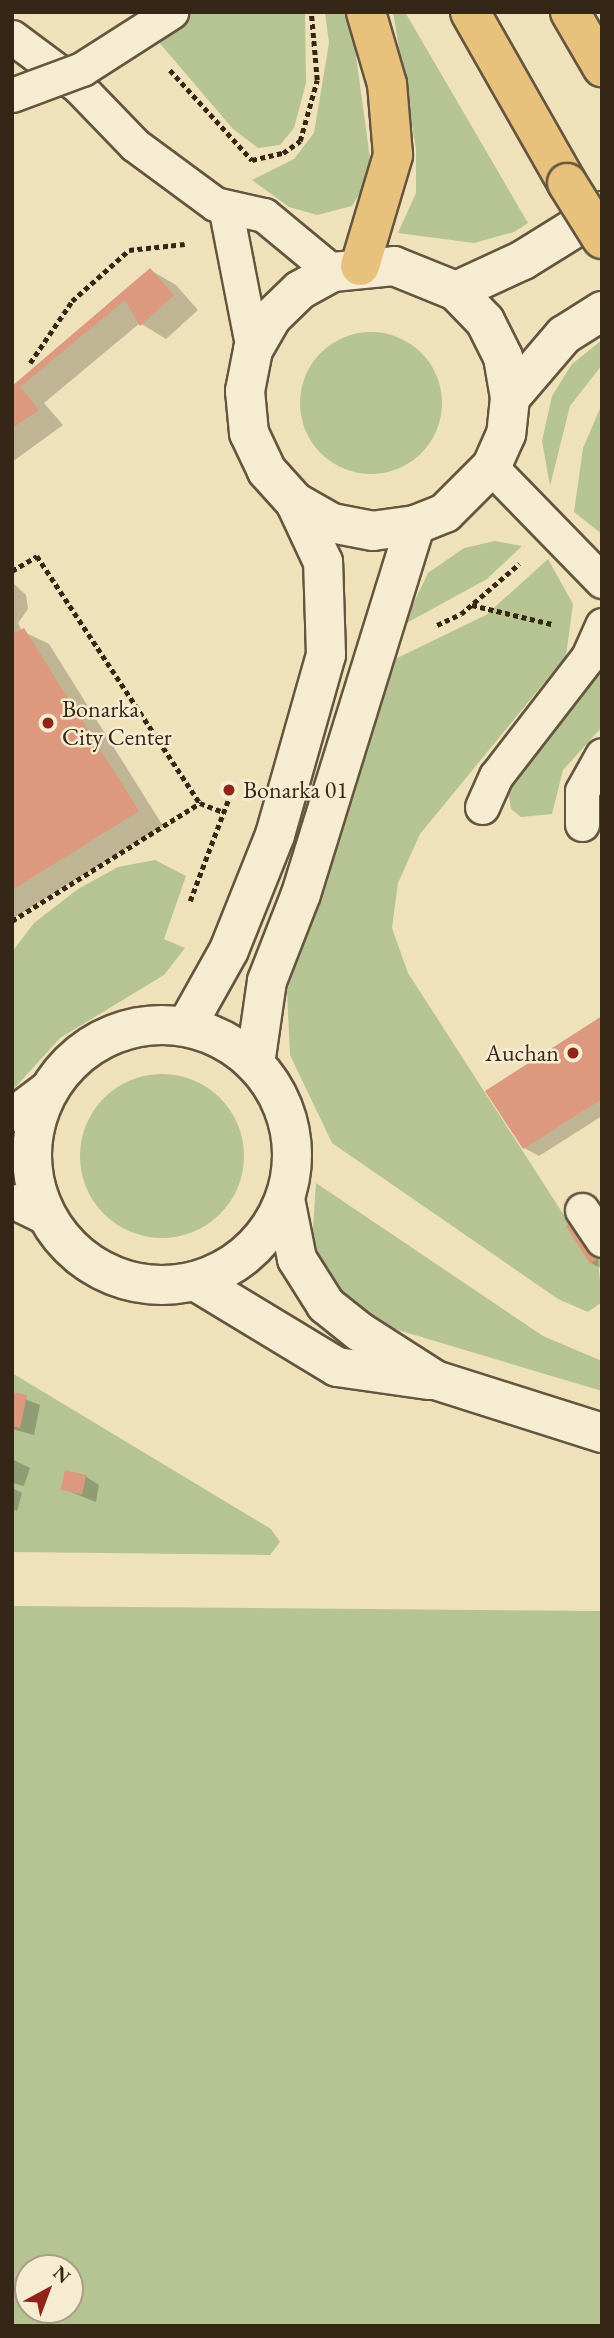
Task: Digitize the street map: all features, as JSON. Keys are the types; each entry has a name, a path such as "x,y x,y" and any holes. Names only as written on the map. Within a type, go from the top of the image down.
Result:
{"main road":[{"path":"347,269 380,214 393,155 387,84 366,12"},
{"path":"470,12 567,183 602,239"},
{"path":"570,12 602,67"}],"street":[{"path":"456,291 523,260 602,211"},
{"path":"186,1027 229,950 275,835 326,654 323,562 295,502 267,471 249,433 245,391 253,350 272,317 300,290 347,269 394,266 456,291 485,321 503,357 510,398 491,467 445,513 415,526 373,531 332,523 295,502"},
{"path":"510,398 564,335 602,311"},
{"path":"255,1064 267,981 302,894 415,526"},
{"path":"285,1199 265,1236 234,1264 195,1281 153,1286 111,1275 74,1252 47,1218 31,1150 53,1083 78,1055 111,1035 147,1026 186,1027 223,1040 255,1064 286,1116 291,1159 285,1199 297,1259 326,1306 435,1380"},
{"path":"195,1281 337,1367 435,1380 595,1427"}],"lane":[{"path":"12,95 82,69 171,12"},
{"path":"12,37 78,86 135,145 226,211 264,215 347,269"},
{"path":"226,211 253,350"},
{"path":"491,467 602,581"},
{"path":"481,807 496,776 588,657 600,630"},
{"path":"582,824 582,791 602,755"},
{"path":"12,1114 53,1083"},
{"path":"12,1201 47,1218"},
{"path":"582,1210 602,1240"}],"path":[{"path":"161,61 251,160 283,153 300,141 317,80 311,12"},
{"path":"30,363 72,301 129,250 188,243"},
{"path":"12,571 37,556 200,803 224,813"},
{"path":"424,631 471,605 523,561"},
{"path":"471,605 600,630"},
{"path":"12,921 200,803"}],"green space":[{"path":"194,12 305,12 306,83 294,128 280,145 258,148 233,129 157,40"},
{"path":"325,12 347,12 353,34 372,173 352,206 317,215 289,207 252,180 294,159 314,133 329,43"},
{"path":"393,12 405,12 528,223 514,232 474,243 398,233 416,193 416,149"},
{"path":"371,332 398,337 421,353 437,376 442,403 437,430 421,453 398,469 371,474 344,469 321,453 305,430 300,403 305,376 321,353 344,337"},
{"path":"602,340 602,365 570,406 550,486 542,441 552,396 572,364"},
{"path":"602,404 602,534 574,512 583,448"},
{"path":"495,541 522,546 487,579 403,625 428,573 464,548"},
{"path":"548,559 573,604 566,656 420,834 398,883 392,928 408,973 567,1220 579,1225 597,1250 602,1302 588,1312 558,1299 332,1143 290,1055 287,991 391,661 486,615"},
{"path":"602,670 602,727 563,770 552,814 521,817 511,809 508,789"},
{"path":"155,860 186,876 164,939 185,948 164,975 60,1038 12,1091 12,952 34,923 78,889 118,867"},
{"path":"162,1074 193,1080 220,1098 238,1125 244,1156 238,1187 220,1214 193,1232 162,1238 131,1232 104,1214 86,1187 80,1156 86,1125 104,1098 131,1080"},
{"path":"316,1183 543,1336 602,1361 602,1391 378,1324 358,1311 324,1274 312,1244"},
{"path":"12,1373 271,1529 280,1542 270,1555 12,1552"},
{"path":"12,1606 602,1611 602,2326 12,2326"}],"building":[{"path":"150,268 174,295 140,326 125,300 20,387 39,410 12,428 12,386"},
{"name":"Bonarka City Center","path":"24,628 139,811 12,890 12,634"},
{"name":"Auchan","path":"602,1016 602,1099 523,1149 485,1091"},
{"path":"602,1203 602,1256 590,1264 566,1226"},
{"path":"12,1392 27,1395 20,1428 12,1426"},
{"path":"65,1470 86,1475 82,1494 61,1489"}],"place":[{"name":"Bonarka City Center","path":"48,723"},
{"name":"Bonarka 01","path":"229,790"},
{"name":"Auchan","path":"573,1053"}]}
